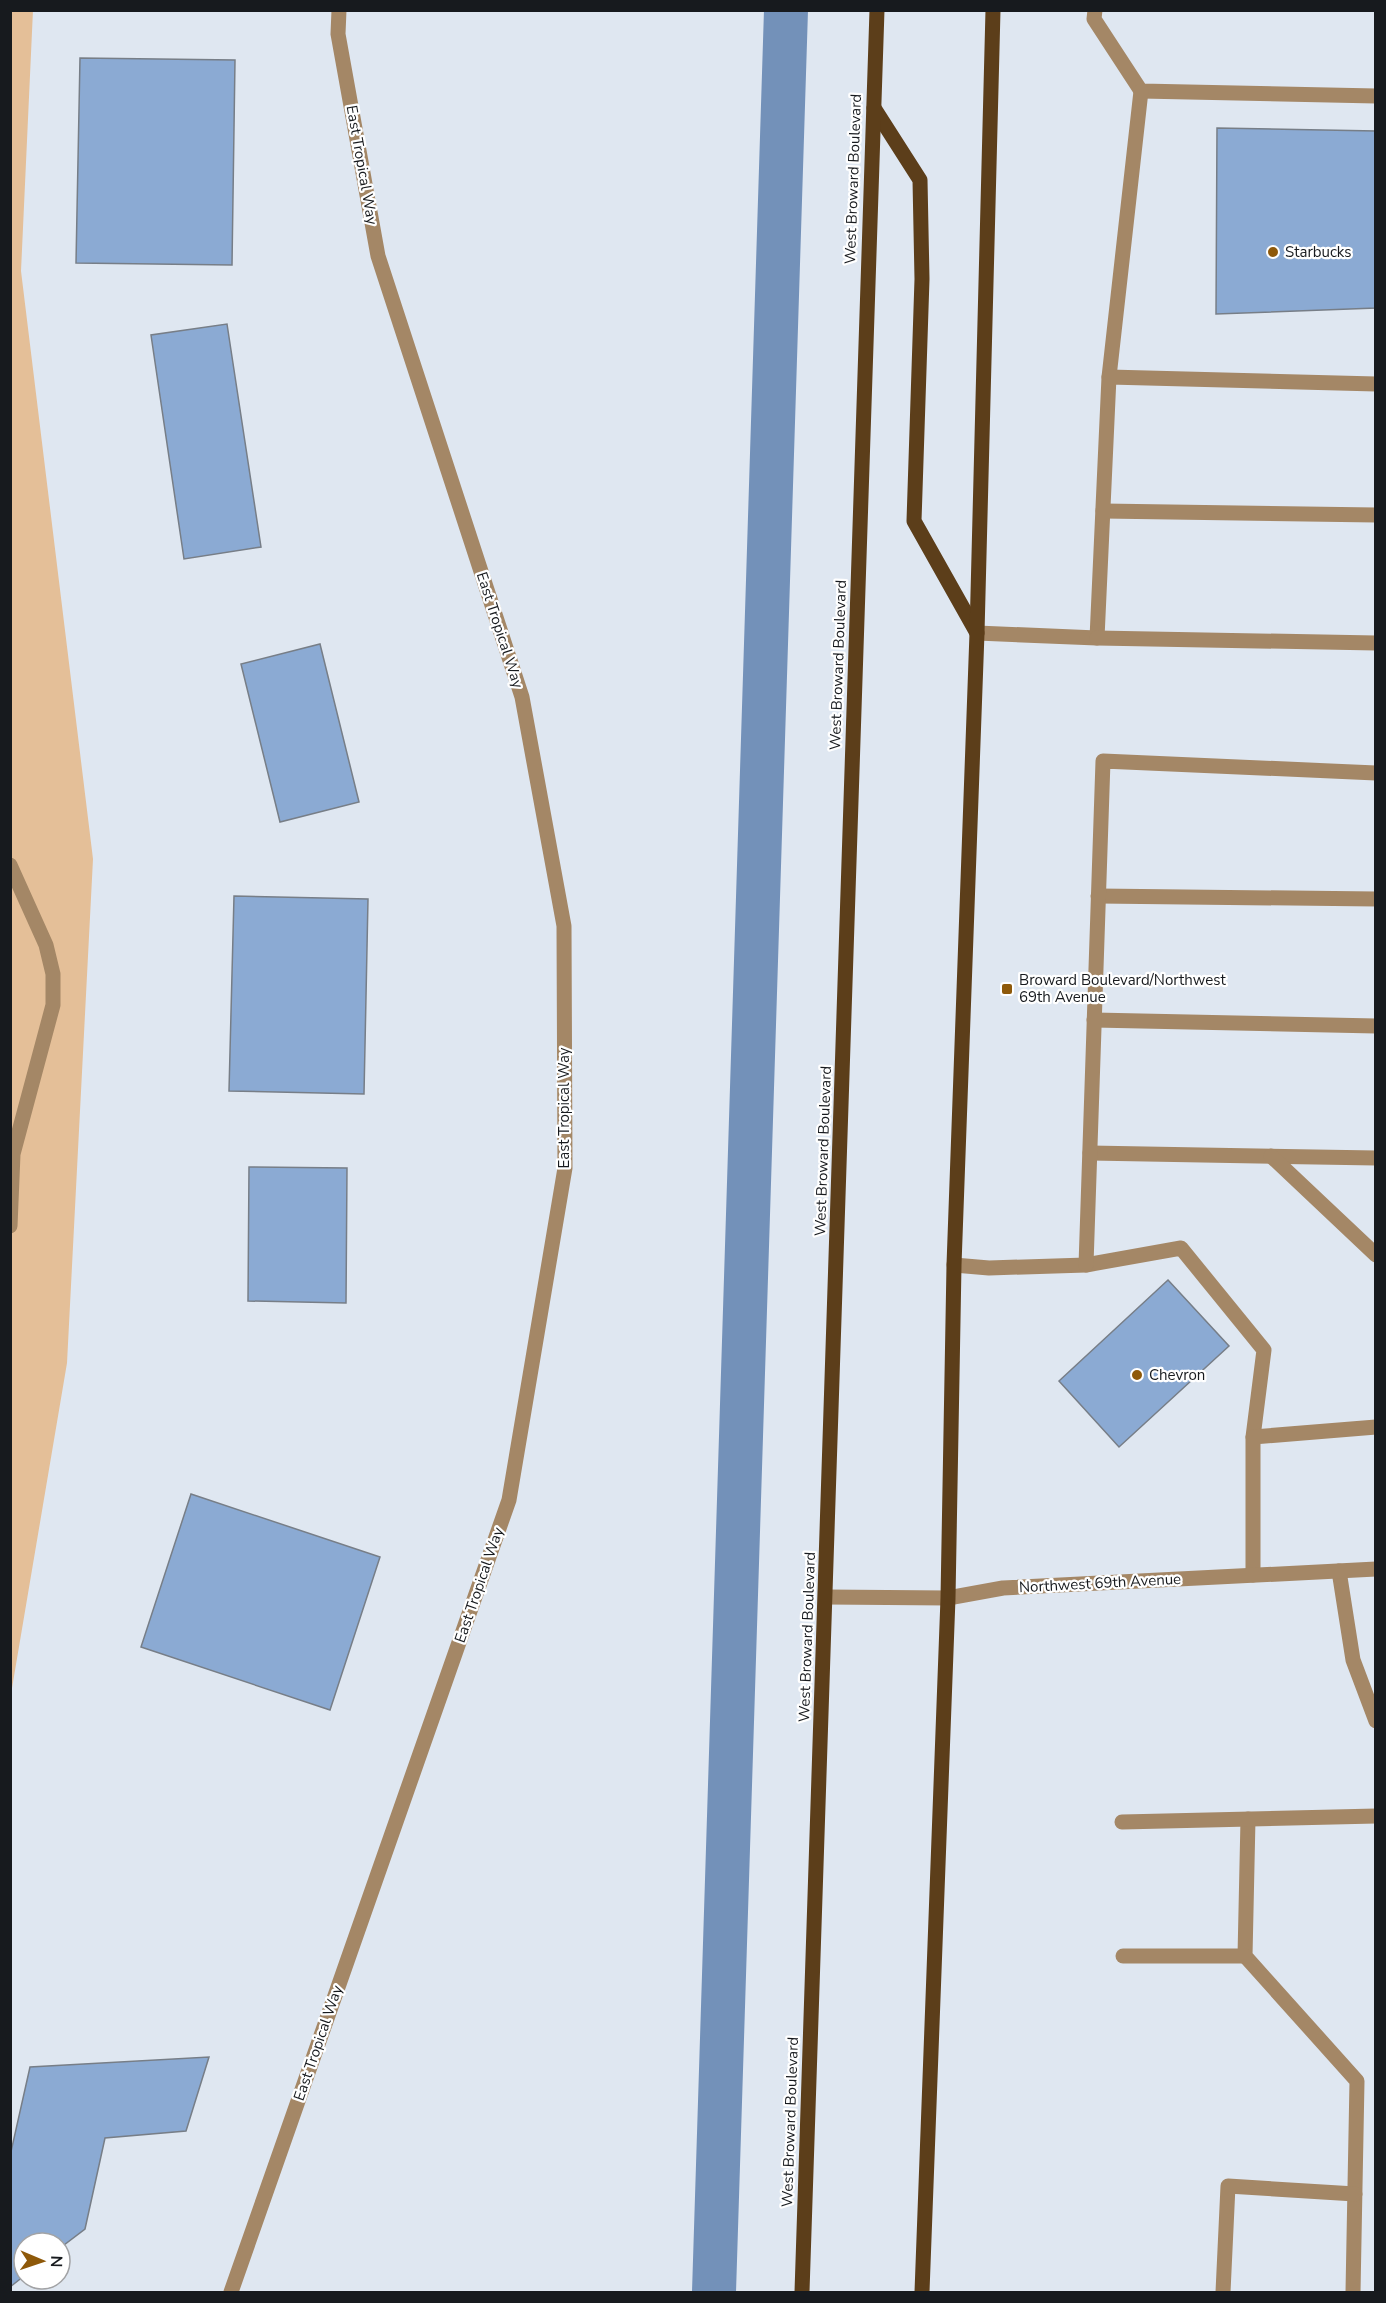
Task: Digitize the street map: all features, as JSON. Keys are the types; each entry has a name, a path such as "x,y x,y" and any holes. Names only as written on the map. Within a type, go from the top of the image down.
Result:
{"main road":[{"name":"West Broward Boulevard","path":"802,2292 877,10"},
{"path":"922,2292 948,1598 954,1265 977,633 993,10"},
{"path":"874,108 920,180 922,279 914,520 977,633"}],"street":[{"name":"East Tropical Way","path":"231,2292 509,1500 565,1168 564,926 522,697 378,256 338,34 339,10"},
{"path":"1095,10 1094,19 1141,92 1109,377 1097,638"},
{"path":"1141,92 1376,96"},
{"path":"1109,377 1376,384"},
{"path":"1103,511 1376,515"},
{"path":"977,633 1097,638 1376,643"},
{"path":"1086,1266 1103,762 1376,773"},
{"path":"10,865 46,945 53,974 53,1005 13,1154 10,1226"},
{"path":"1098,896 1376,899"},
{"path":"1094,1020 1376,1026"},
{"path":"1090,1153 1376,1158"},
{"path":"1271,1156 1376,1255"},
{"path":"954,1265 989,1268 1086,1266 1181,1248 1264,1350 1253,1437 1253,1575"},
{"path":"1253,1437 1376,1427"},
{"name":"Northwest 69th Avenue","path":"826,1598 948,1598 1003,1588 1376,1569"},
{"path":"1339,1571 1353,1660 1376,1721"},
{"path":"1122,1822 1376,1816"},
{"path":"1248,1819 1245,1956 1357,2081 1353,2292"},
{"path":"1123,1956 1245,1956"},
{"path":"1223,2292 1228,2186 1355,2194"}],"shaded area":[{"path":"33,10 21,271 93,859 67,1363 11,1694 10,11"}],"building":[{"path":"80,58 235,60 232,265 76,263"},
{"path":"1217,128 1376,131 1376,308 1216,314"},
{"path":"227,324 261,547 184,559 151,335"},
{"path":"320,644 359,802 280,822 241,664"},
{"path":"234,896 368,899 364,1094 229,1091"},
{"path":"249,1167 347,1168 346,1303 248,1301"},
{"path":"1168,1280 1229,1346 1119,1447 1059,1381"},
{"path":"191,1494 380,1557 330,1710 141,1647"},
{"path":"209,2057 186,2131 105,2138 85,2229 72,2239 72,2231 12,2231 12,2285 10,2287 10,2156 30,2067"}],"waterway":[{"path":"714,2292 786,10"}],"place":[{"name":"Starbucks","path":"1273,252"},
{"name":"Broward Boulevard/Northwest 69th Avenue","path":"1007,989"},
{"name":"Chevron","path":"1137,1375"}]}
